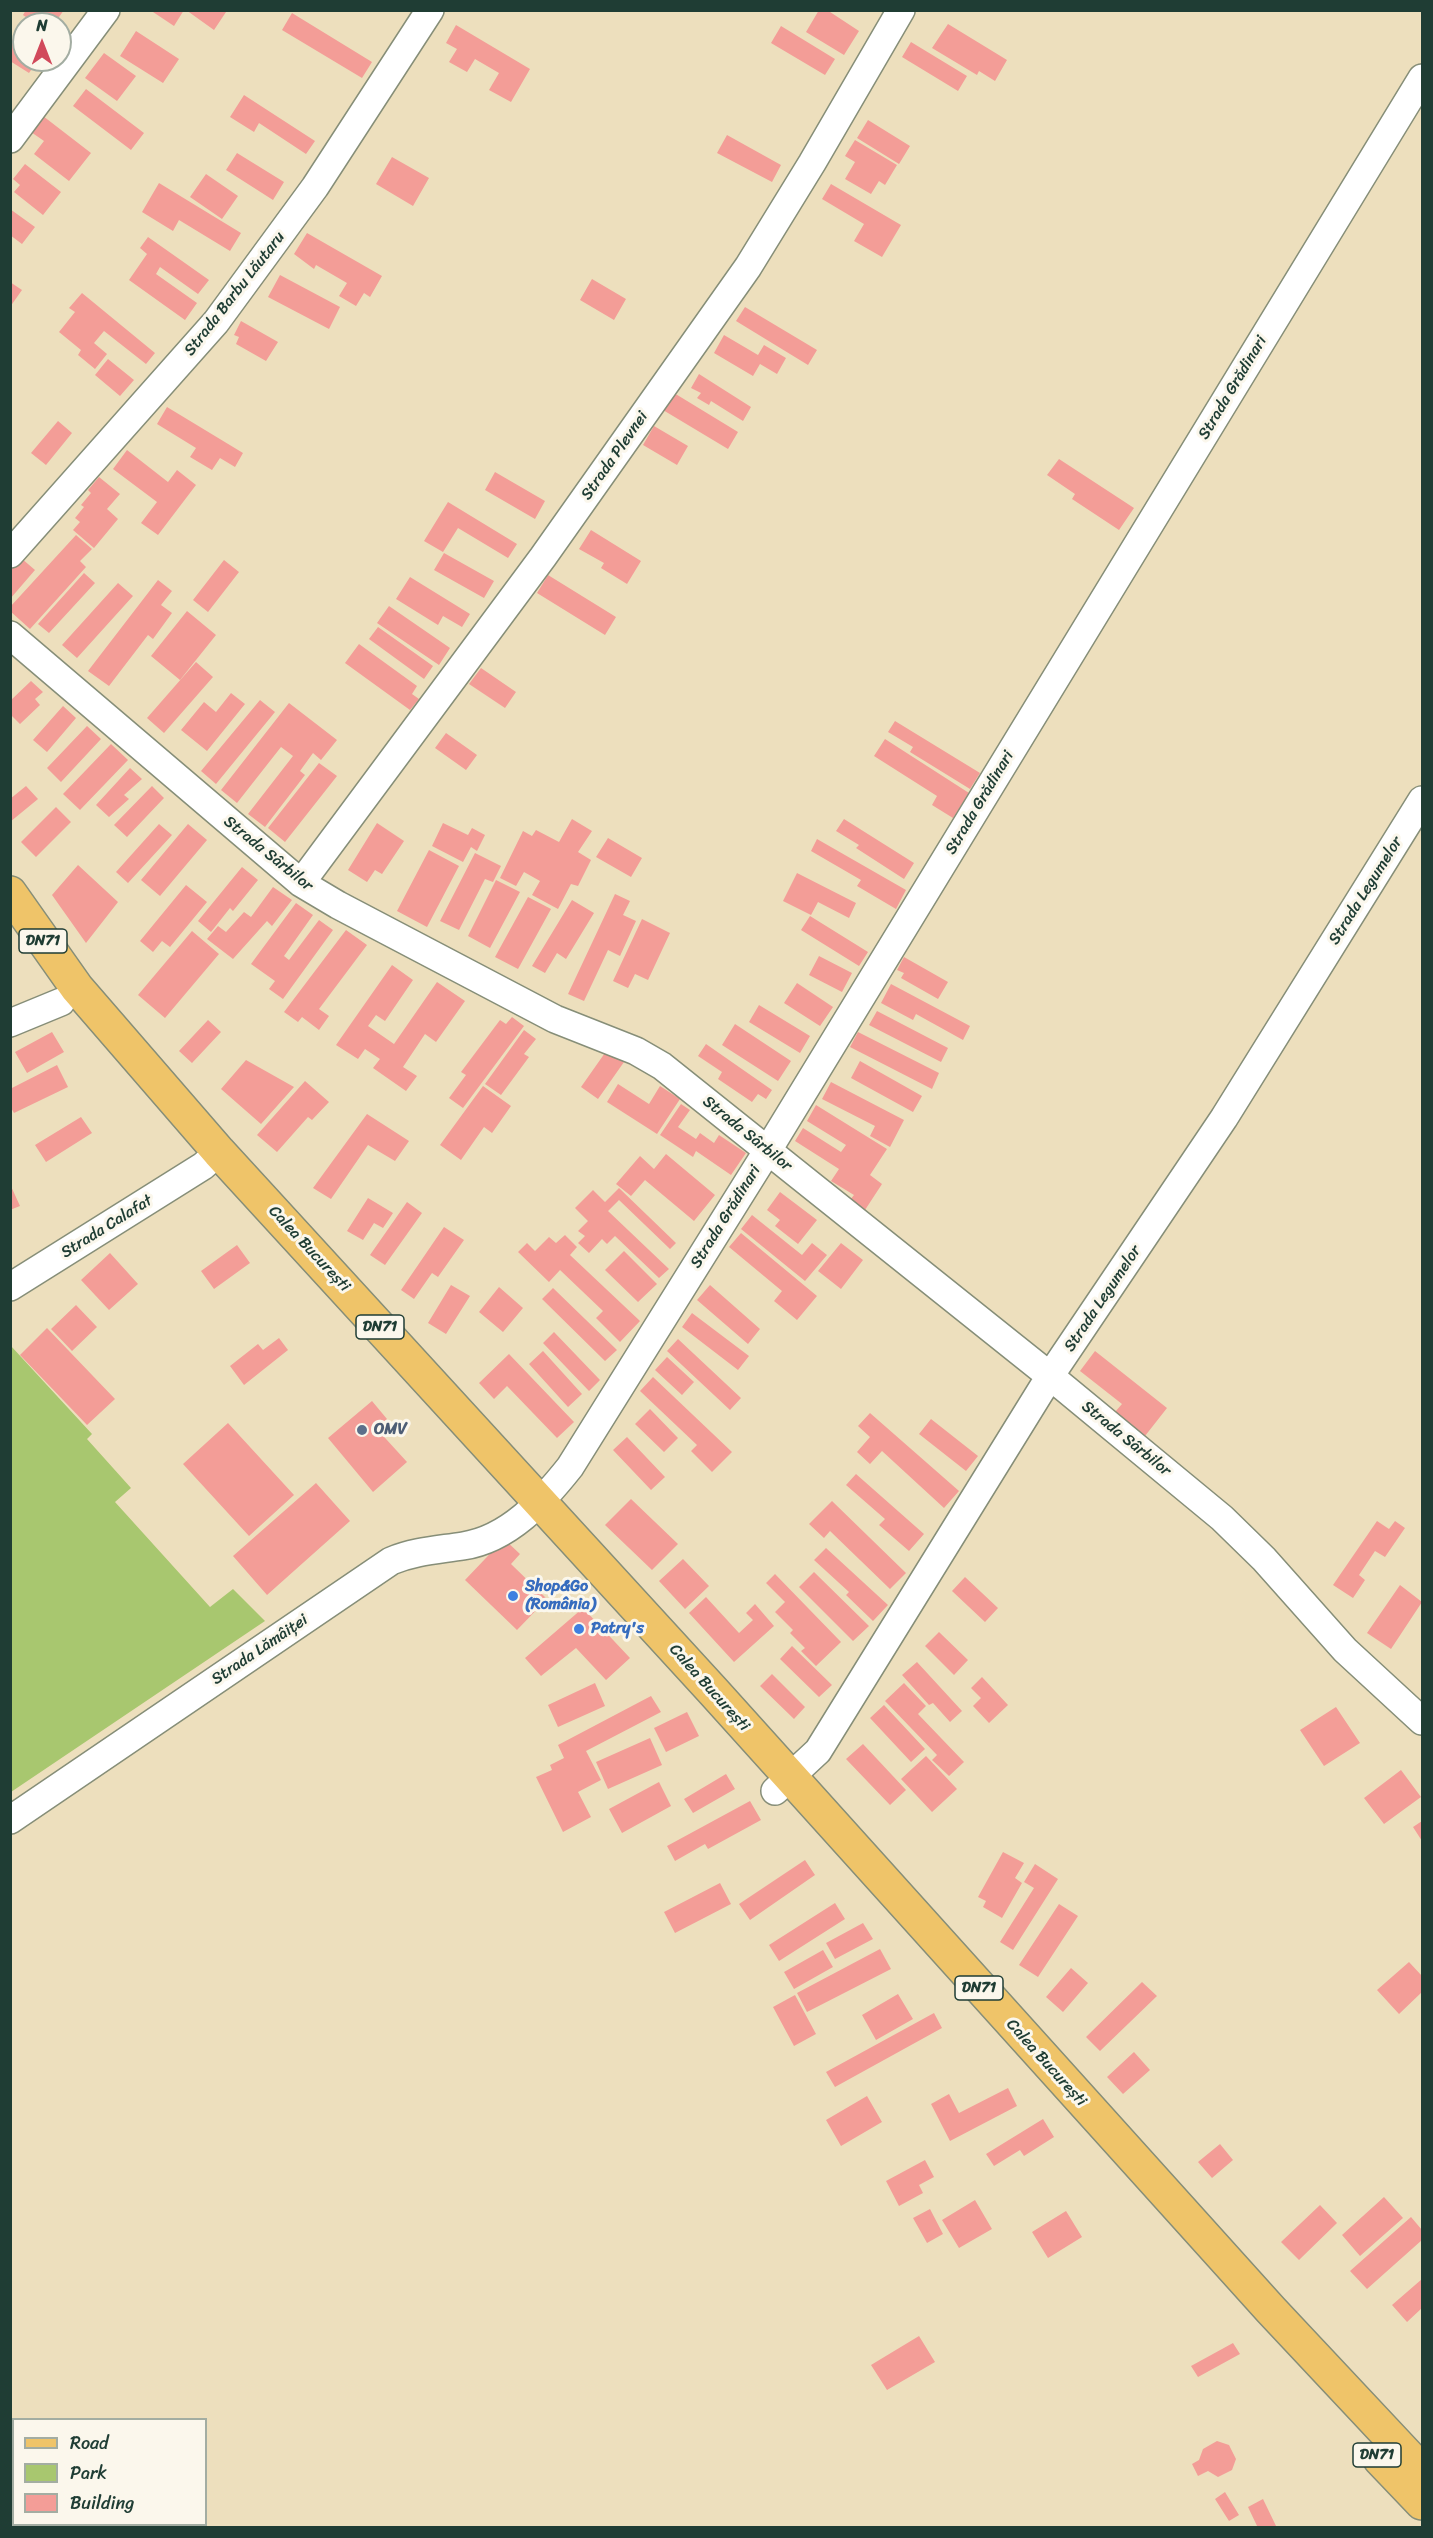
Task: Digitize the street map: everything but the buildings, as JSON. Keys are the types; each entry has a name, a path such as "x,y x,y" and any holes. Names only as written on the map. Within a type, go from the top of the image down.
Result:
{"main road":[{"name":"Calea București","path":"10,893 69,995"},
{"name":"Calea București","path":"10,933 69,995 460,1444 531,1510 688,1692 782,1784 1422,2471"},
{"name":"Calea București","path":"782,1784 1278,2349 1422,2503"}],"street":[{"path":"10,139 106,10"},
{"name":"Strada Barbu Lăutaru","path":"10,554 216,322 315,187 430,10"},
{"name":"Strada Plevnei","path":"301,883 543,557 748,267 812,164 901,10"},
{"name":"Strada Grădinari","path":"531,1510 570,1467 768,1150 1422,78"},
{"name":"Strada Sârbilor","path":"10,635 301,883 338,905 555,1019 636,1051 662,1066 1050,1376 1222,1518 1264,1559 1344,1650 1422,1721"},
{"name":"Strada Legumelor","path":"782,1784 818,1751 1050,1376 1224,1118 1422,800"},
{"path":"10,1023 69,995"},
{"name":"Strada Calafat","path":"10,1287 211,1159"},
{"name":"Strada Lămâiței","path":"10,1820 391,1561 411,1553 466,1546 508,1528 531,1510"}],"green space":[{"path":"11,1346 92,1434 87,1439 131,1488 115,1502 210,1607 233,1589 265,1621 11,1792"}],"place":[{"name":"OMV","path":"362,1430"},
{"name":"Shop&Go (România)","path":"513,1596"},
{"name":"Patry's","path":"579,1629"}]}
